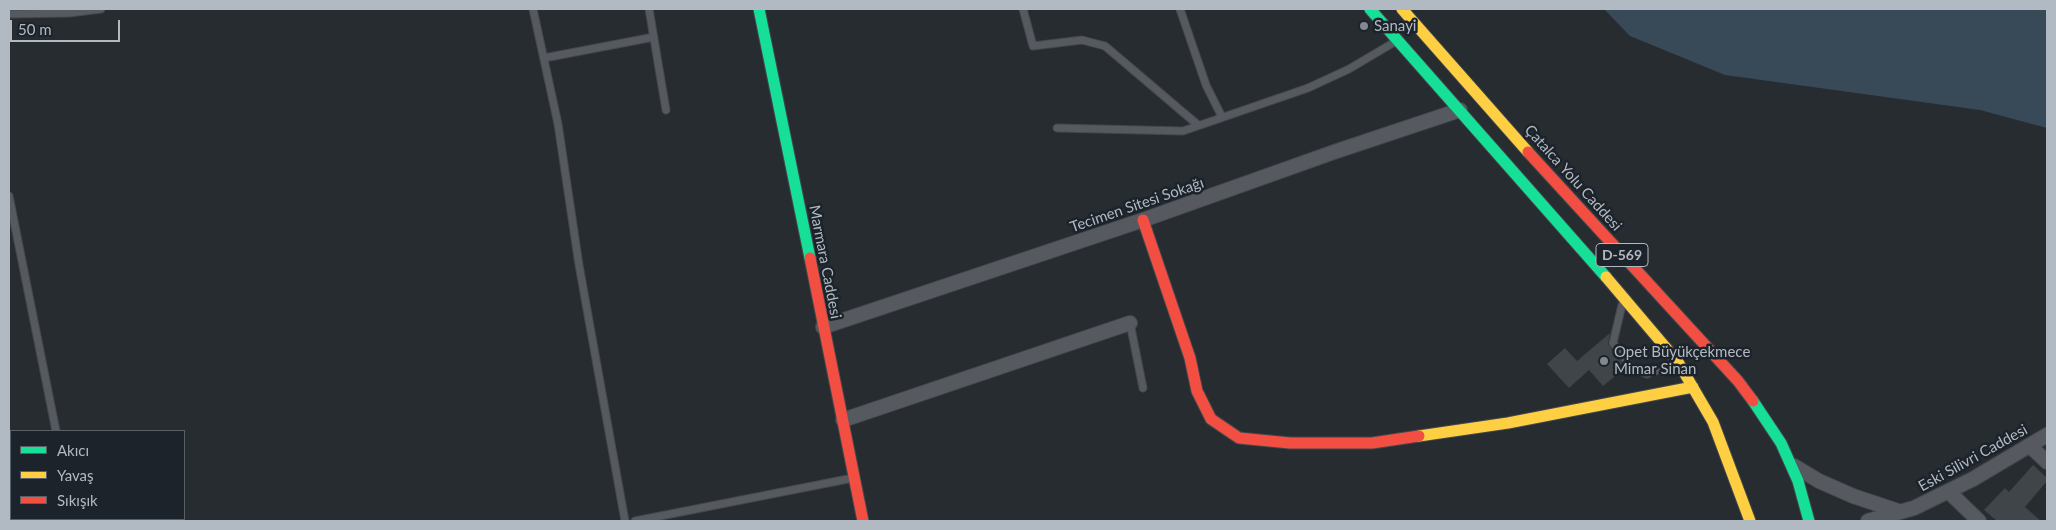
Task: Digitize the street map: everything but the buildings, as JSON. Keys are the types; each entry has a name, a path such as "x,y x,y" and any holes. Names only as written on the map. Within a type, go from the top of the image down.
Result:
{"main road":[{"name":"Marmara Caddesi","path":"759,9 863,521"},
{"name":"D-569","path":"1370,9 1678,362 1713,422 1750,521"},
{"name":"Çatalca Yolu Caddesi","path":"1402,9 1524,147 1738,381 1763,414 1792,465 1809,521"},
{"path":"1143,220 1190,358 1197,391 1211,419 1239,438 1290,443 1372,443 1508,423 1693,387"}],"street":[{"name":"Tecimen Sitesi Sokağı","path":"823,327 1143,220 1334,152 1460,110"},
{"path":"842,420 1130,323"},
{"name":"Eski Silivri Caddesi","path":"1900,516 2047,435"},
{"path":"2030,446 2047,462"},
{"path":"1792,465 1819,481 1900,516"},
{"path":"1948,491 1979,521"},
{"path":"1868,521 1900,516"}],"lane":[{"path":"9,14 69,13 101,9"},
{"path":"533,9 558,124 579,265 625,521"},
{"path":"649,9 666,110"},
{"path":"1023,9 1033,46 1082,40 1105,46 1198,126"},
{"path":"1180,9 1206,85 1222,117"},
{"path":"544,58 654,37"},
{"path":"1057,128 1183,131 1308,88 1349,69 1398,40"},
{"path":"9,196 56,430"},
{"path":"1624,298 1613,343 1632,369 1647,374 1678,362"},
{"path":"1130,323 1143,388"},
{"path":"635,521 854,478"}],"water":[{"path":"1604,9 2047,9 2047,128 1980,110 1725,75 1630,36"}],"traffic: fast":[{"path":"759,9 810,258"},
{"path":"1370,9 1606,277"},
{"path":"1753,401 1781,443 1798,481 1809,521"}],"traffic: slow":[{"path":"1402,9 1528,152"},
{"path":"1606,277 1678,362 1713,422 1750,521"},
{"path":"1419,436 1508,423 1693,387"}],"traffic: jam":[{"path":"1528,152 1738,381 1753,401"},
{"path":"1143,220 1190,358 1197,391 1211,419 1239,438 1290,443 1372,443 1419,436"},
{"path":"810,258 863,521"}],"place":[{"name":"Sanayi","path":"1364,26"},
{"name":"Opet Büyükçekmece Mimar Sinan","path":"1604,361"}]}
